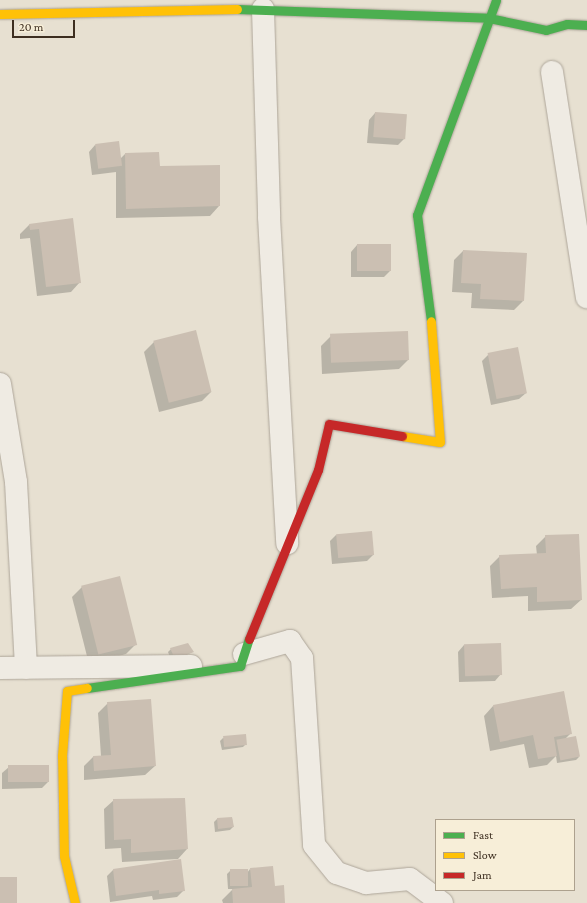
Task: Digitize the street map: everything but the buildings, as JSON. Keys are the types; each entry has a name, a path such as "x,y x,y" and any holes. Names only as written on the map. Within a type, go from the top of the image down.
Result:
{"street":[{"path":"242,660 287,544 318,470 329,424 440,442 430,312 417,215 496,0"},
{"path":"263,9 269,217 287,544"},
{"path":"0,14 263,9 342,14 489,18 546,30 567,24 587,25"},
{"path":"552,72 587,297"},
{"path":"0,384 16,482 26,668"},
{"path":"75,903 64,856 62,756 67,692 242,660 290,641 302,658 314,846 337,873 366,883 410,879 442,903"},
{"path":"0,668 242,660"}],"traffic: fast":[{"path":"431,321 417,215 496,0"},
{"path":"237,9 489,18 546,30 567,24 587,25"},
{"path":"87,688 240,666 249,639"}],"traffic: slow":[{"path":"0,14 237,9"},
{"path":"402,436 440,442 431,321"},
{"path":"75,903 64,856 62,756 67,691 87,688"}],"traffic: jam":[{"path":"249,639 318,470 329,424 402,436"}]}
